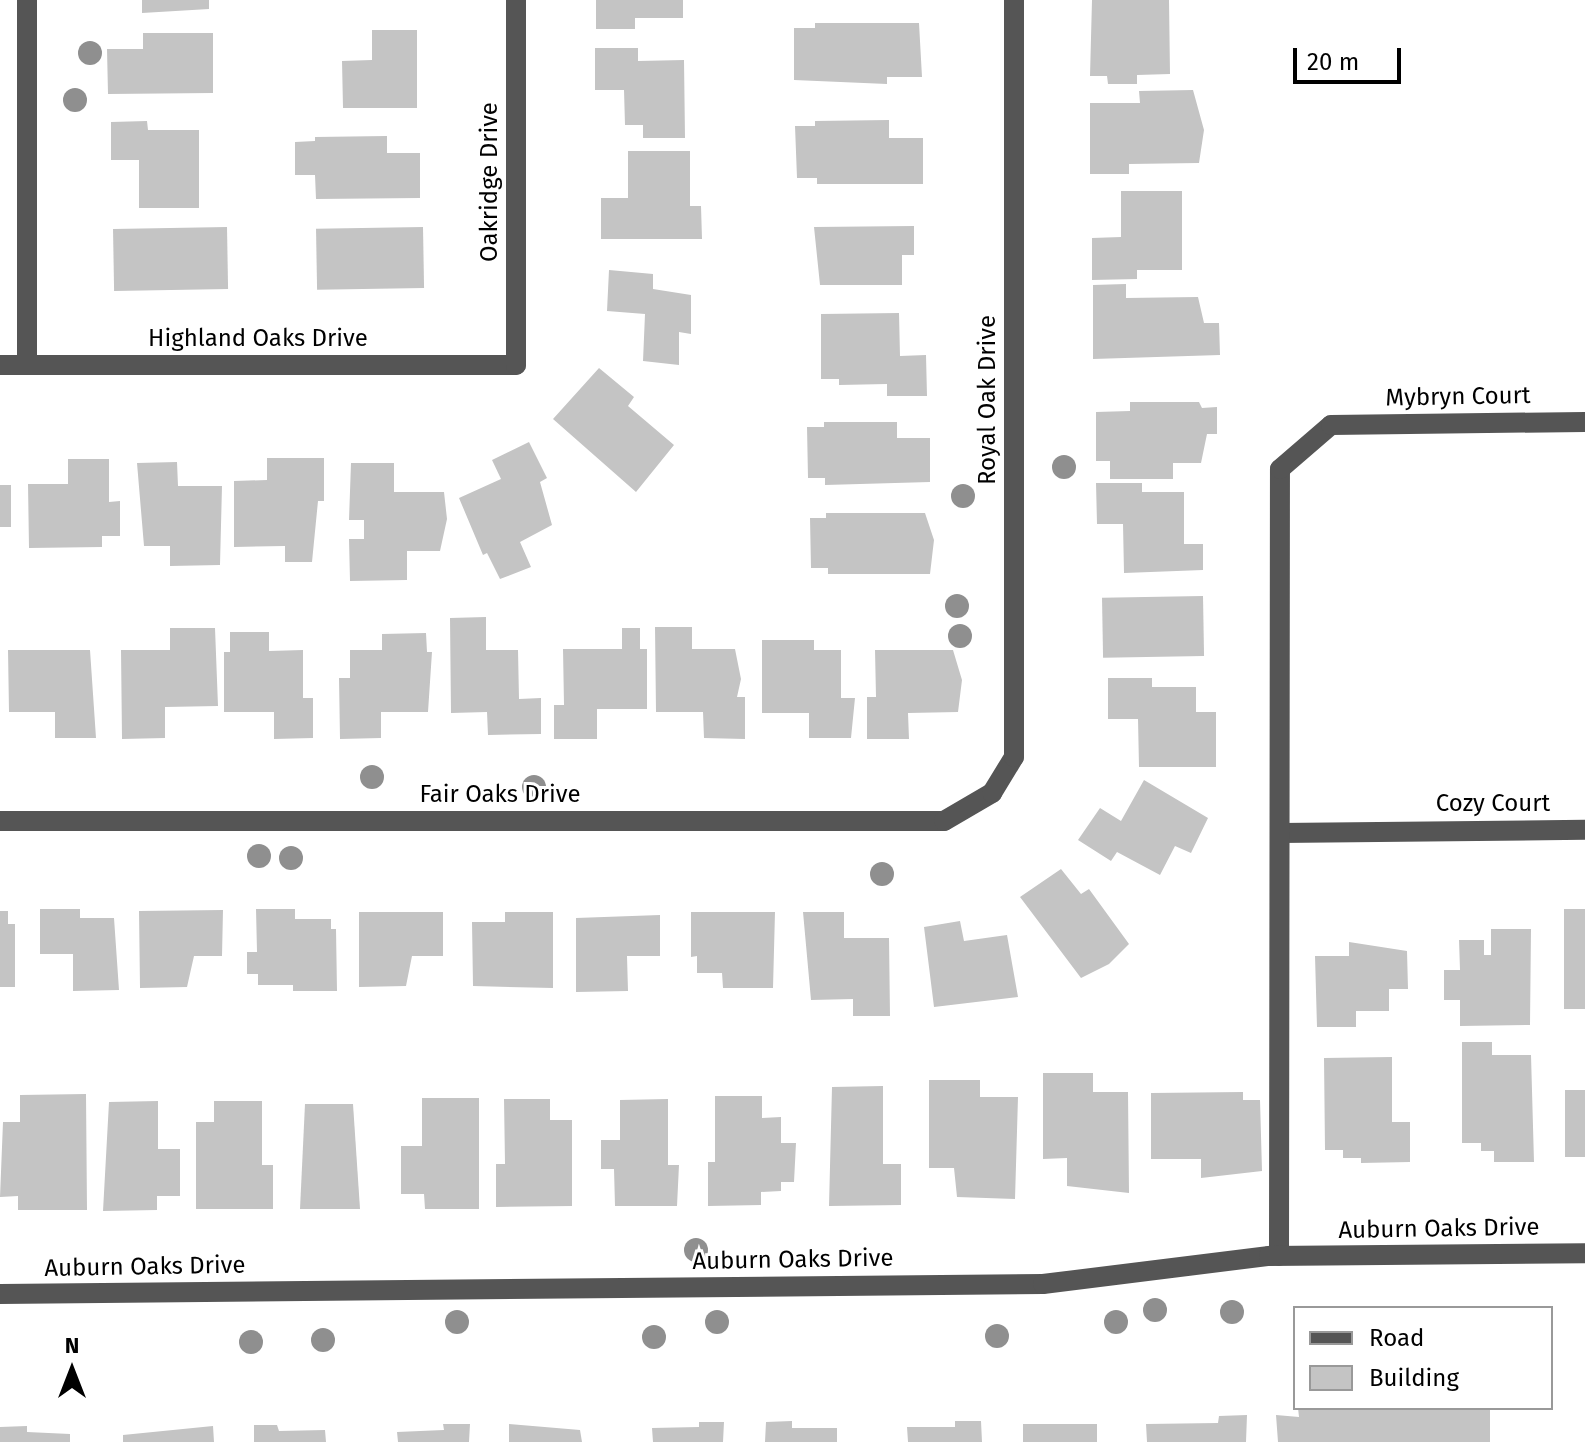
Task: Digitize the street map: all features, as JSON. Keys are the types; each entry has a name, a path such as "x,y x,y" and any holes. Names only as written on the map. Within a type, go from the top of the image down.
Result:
{"street":[{"path":"27,0 27,365"},
{"name":"Oakridge Drive","path":"516,0 516,365"},
{"name":"Royal Oak Drive","path":"992,793 1014,757 1014,0"},
{"name":"Highland Oaks Drive","path":"0,365 516,365"},
{"name":"Mybryn Court","path":"1280,833 1280,469 1331,425 1585,422"},
{"name":"Fair Oaks Drive","path":"0,821 944,821 992,793"},
{"name":"Cozy Court","path":"1280,833 1585,830"},
{"path":"1279,1256 1280,833"},
{"name":"Auburn Oaks Drive","path":"0,1294 1043,1284 1279,1256 1585,1253"}],"building":[{"path":"142,0 209,0 209,9 142,13"},
{"path":"596,0 683,0 683,18 635,18 635,29 596,29"},
{"path":"1092,0 1169,0 1170,74 1137,75 1137,84 1108,84 1107,76 1090,76"},
{"path":"815,23 919,23 922,77 887,77 887,84 794,80 794,28 815,28"},
{"path":"372,30 417,30 417,108 343,108 342,61 372,60"},
{"path":"143,33 213,33 213,93 108,94 107,49 143,49"},
{"path":"595,48 638,48 638,61 684,60 685,138 643,138 643,125 625,125 624,90 595,90"},
{"path":"1193,90 1204,130 1199,163 1129,164 1129,174 1090,174 1090,103 1140,103 1139,91"},
{"path":"889,120 889,138 923,138 923,184 817,184 817,178 797,178 795,126 815,126 815,121"},
{"path":"147,121 148,130 199,130 199,208 139,208 139,160 111,160 111,122"},
{"path":"387,136 387,153 420,153 420,198 316,199 315,175 295,175 295,142 315,141 315,137"},
{"path":"628,151 690,151 690,206 701,206 702,239 601,239 601,198 628,198"},
{"path":"1121,191 1182,191 1182,270 1137,270 1137,279 1092,280 1092,238 1121,237"},
{"path":"914,226 914,255 902,255 902,285 820,285 814,227"},
{"path":"227,227 228,289 114,291 113,229"},
{"path":"423,227 424,288 317,290 316,229"},
{"path":"609,270 653,274 653,289 691,295 691,334 679,332 679,365 643,361 645,314 607,311"},
{"path":"1126,284 1126,298 1198,297 1204,323 1219,323 1220,355 1093,359 1093,285"},
{"path":"899,313 900,356 926,355 927,396 887,396 887,384 839,385 839,379 821,379 821,314"},
{"path":"599,368 634,397 628,406 674,445 636,492 553,419"},
{"path":"1130,402 1199,402 1202,408 1217,407 1217,434 1207,434 1201,463 1173,463 1173,479 1110,479 1110,461 1096,461 1096,412 1130,411"},
{"path":"824,422 897,422 897,438 930,438 930,482 825,485 825,478 808,478 807,427 824,427"},
{"path":"529,442 547,478 540,482 552,525 520,542 531,567 500,579 487,553 483,555 459,498 501,479 492,460"},
{"path":"267,458 324,458 324,501 318,501 312,562 285,562 285,546 234,547 234,481 267,480"},
{"path":"68,459 109,459 109,502 120,501 120,536 102,536 102,547 29,548 28,484 68,484"},
{"path":"177,462 178,486 222,486 220,565 170,566 170,546 144,546 137,463"},
{"path":"351,463 394,463 394,492 444,492 447,519 440,551 407,551 407,580 350,581 349,539 364,539 364,520 349,520"},
{"path":"1096,483 1142,483 1142,492 1184,492 1184,544 1203,544 1203,570 1124,573 1123,524 1097,524"},
{"path":"0,485 11,485 11,527 0,527"},
{"path":"826,513 925,513 934,540 930,574 828,574 828,568 811,568 810,518 826,518"},
{"path":"1203,596 1204,656 1103,658 1102,598"},
{"path":"486,617 486,650 518,650 519,699 541,698 541,734 488,735 487,712 451,713 450,618"},
{"path":"655,627 692,627 692,649 735,649 741,679 737,697 745,697 745,739 704,738 703,712 656,712"},
{"path":"170,628 215,628 218,706 165,707 165,738 122,739 121,650 170,650"},
{"path":"622,628 640,628 640,649 647,649 647,709 597,709 597,739 554,739 554,705 564,705 563,649 622,649"},
{"path":"230,632 269,632 269,651 303,650 303,698 313,698 313,738 274,739 274,712 224,712 224,652 230,652"},
{"path":"426,633 427,652 432,652 428,712 381,712 381,738 340,739 339,678 350,678 350,650 382,650 382,634"},
{"path":"762,640 814,640 814,650 841,650 841,698 855,698 851,738 809,738 809,713 762,713"},
{"path":"8,650 90,650 96,738 55,738 55,712 9,712"},
{"path":"875,650 953,650 962,680 958,712 908,713 909,739 867,739 867,697 876,697"},
{"path":"1108,678 1152,678 1152,687 1196,687 1196,712 1216,712 1216,767 1139,767 1138,719 1108,719"},
{"path":"1144,780 1208,818 1191,853 1175,846 1160,875 1117,852 1111,861 1078,840 1100,808 1121,821"},
{"path":"1061,869 1081,894 1089,889 1129,944 1109,964 1081,978 1020,897"},
{"path":"40,909 80,909 80,918 114,918 119,990 73,991 73,954 40,954"},
{"path":"256,909 295,909 295,919 331,919 331,929 336,929 337,991 293,991 293,985 258,985 258,974 247,974 247,952 257,952"},
{"path":"1564,909 1585,909 1585,1009 1564,1009"},
{"path":"223,910 222,956 194,956 187,987 140,988 139,911"},
{"path":"0,911 8,911 8,924 15,924 15,987 0,987"},
{"path":"359,912 443,912 443,956 412,956 406,986 359,987"},
{"path":"505,912 553,912 553,988 473,986 472,922 505,922"},
{"path":"691,912 775,912 773,988 723,988 722,973 697,973 697,956 691,957"},
{"path":"803,912 844,912 844,938 889,938 890,1016 853,1016 853,999 811,1000"},
{"path":"660,915 660,956 627,956 628,991 576,992 576,918"},
{"path":"960,921 964,941 1007,935 1018,997 934,1007 924,927"},
{"path":"1491,929 1531,929 1530,1025 1460,1026 1460,1000 1444,1000 1444,970 1460,970 1459,940 1484,940 1484,955 1491,955"},
{"path":"1349,942 1407,951 1408,989 1389,989 1389,1011 1356,1011 1356,1027 1317,1027 1315,956 1349,956"},
{"path":"1462,1042 1492,1042 1492,1055 1531,1055 1534,1162 1494,1162 1494,1151 1481,1151 1481,1143 1462,1143"},
{"path":"1392,1057 1392,1122 1410,1122 1410,1162 1361,1163 1361,1158 1343,1158 1343,1150 1325,1150 1324,1058"},
{"path":"1043,1073 1093,1073 1093,1092 1128,1092 1129,1193 1067,1186 1067,1158 1043,1159"},
{"path":"929,1080 980,1080 980,1097 1018,1097 1015,1199 957,1197 954,1168 929,1168"},
{"path":"883,1086 883,1164 901,1164 901,1205 829,1206 832,1087"},
{"path":"1565,1090 1585,1090 1585,1157 1565,1157"},
{"path":"1243,1092 1243,1100 1260,1100 1262,1171 1201,1178 1201,1159 1151,1159 1151,1093"},
{"path":"86,1094 87,1210 18,1210 18,1196 0,1197 3,1122 20,1122 20,1095"},
{"path":"715,1096 762,1096 762,1118 781,1117 781,1143 796,1143 794,1182 781,1182 781,1191 761,1192 761,1205 708,1206 708,1162 715,1162"},
{"path":"422,1098 479,1098 479,1209 425,1209 424,1194 401,1194 401,1146 422,1146"},
{"path":"504,1099 550,1099 550,1120 572,1120 572,1206 496,1207 496,1164 505,1164"},
{"path":"668,1099 668,1165 679,1165 677,1206 615,1206 614,1169 601,1169 601,1140 620,1140 620,1100"},
{"path":"158,1101 158,1149 180,1149 180,1196 157,1196 157,1210 103,1211 109,1102"},
{"path":"214,1101 262,1101 262,1165 273,1165 273,1209 196,1209 196,1122 214,1122"},
{"path":"305,1104 353,1104 360,1209 300,1209"},
{"path":"1298,1410 1490,1410 1490,1442 1278,1442 1276,1415 1299,1417"},
{"path":"1247,1415 1246,1442 1147,1442 1146,1424 1218,1423 1219,1416"},
{"path":"792,1421 792,1428 837,1428 837,1442 765,1442 766,1422"},
{"path":"955,1421 981,1421 982,1442 908,1442 907,1427 955,1427"},
{"path":"699,1422 724,1422 723,1442 653,1442 652,1428 699,1427"},
{"path":"443,1424 470,1424 469,1442 398,1442 397,1432 444,1430"},
{"path":"509,1424 580,1430 582,1442 509,1442"},
{"path":"1023,1424 1097,1424 1097,1442 1023,1442"},
{"path":"254,1425 277,1425 279,1431 325,1430 326,1442 254,1442"},
{"path":"27,1426 27,1432 70,1434 70,1442 0,1442 0,1427"},
{"path":"213,1426 214,1442 123,1442 123,1435"}]}
